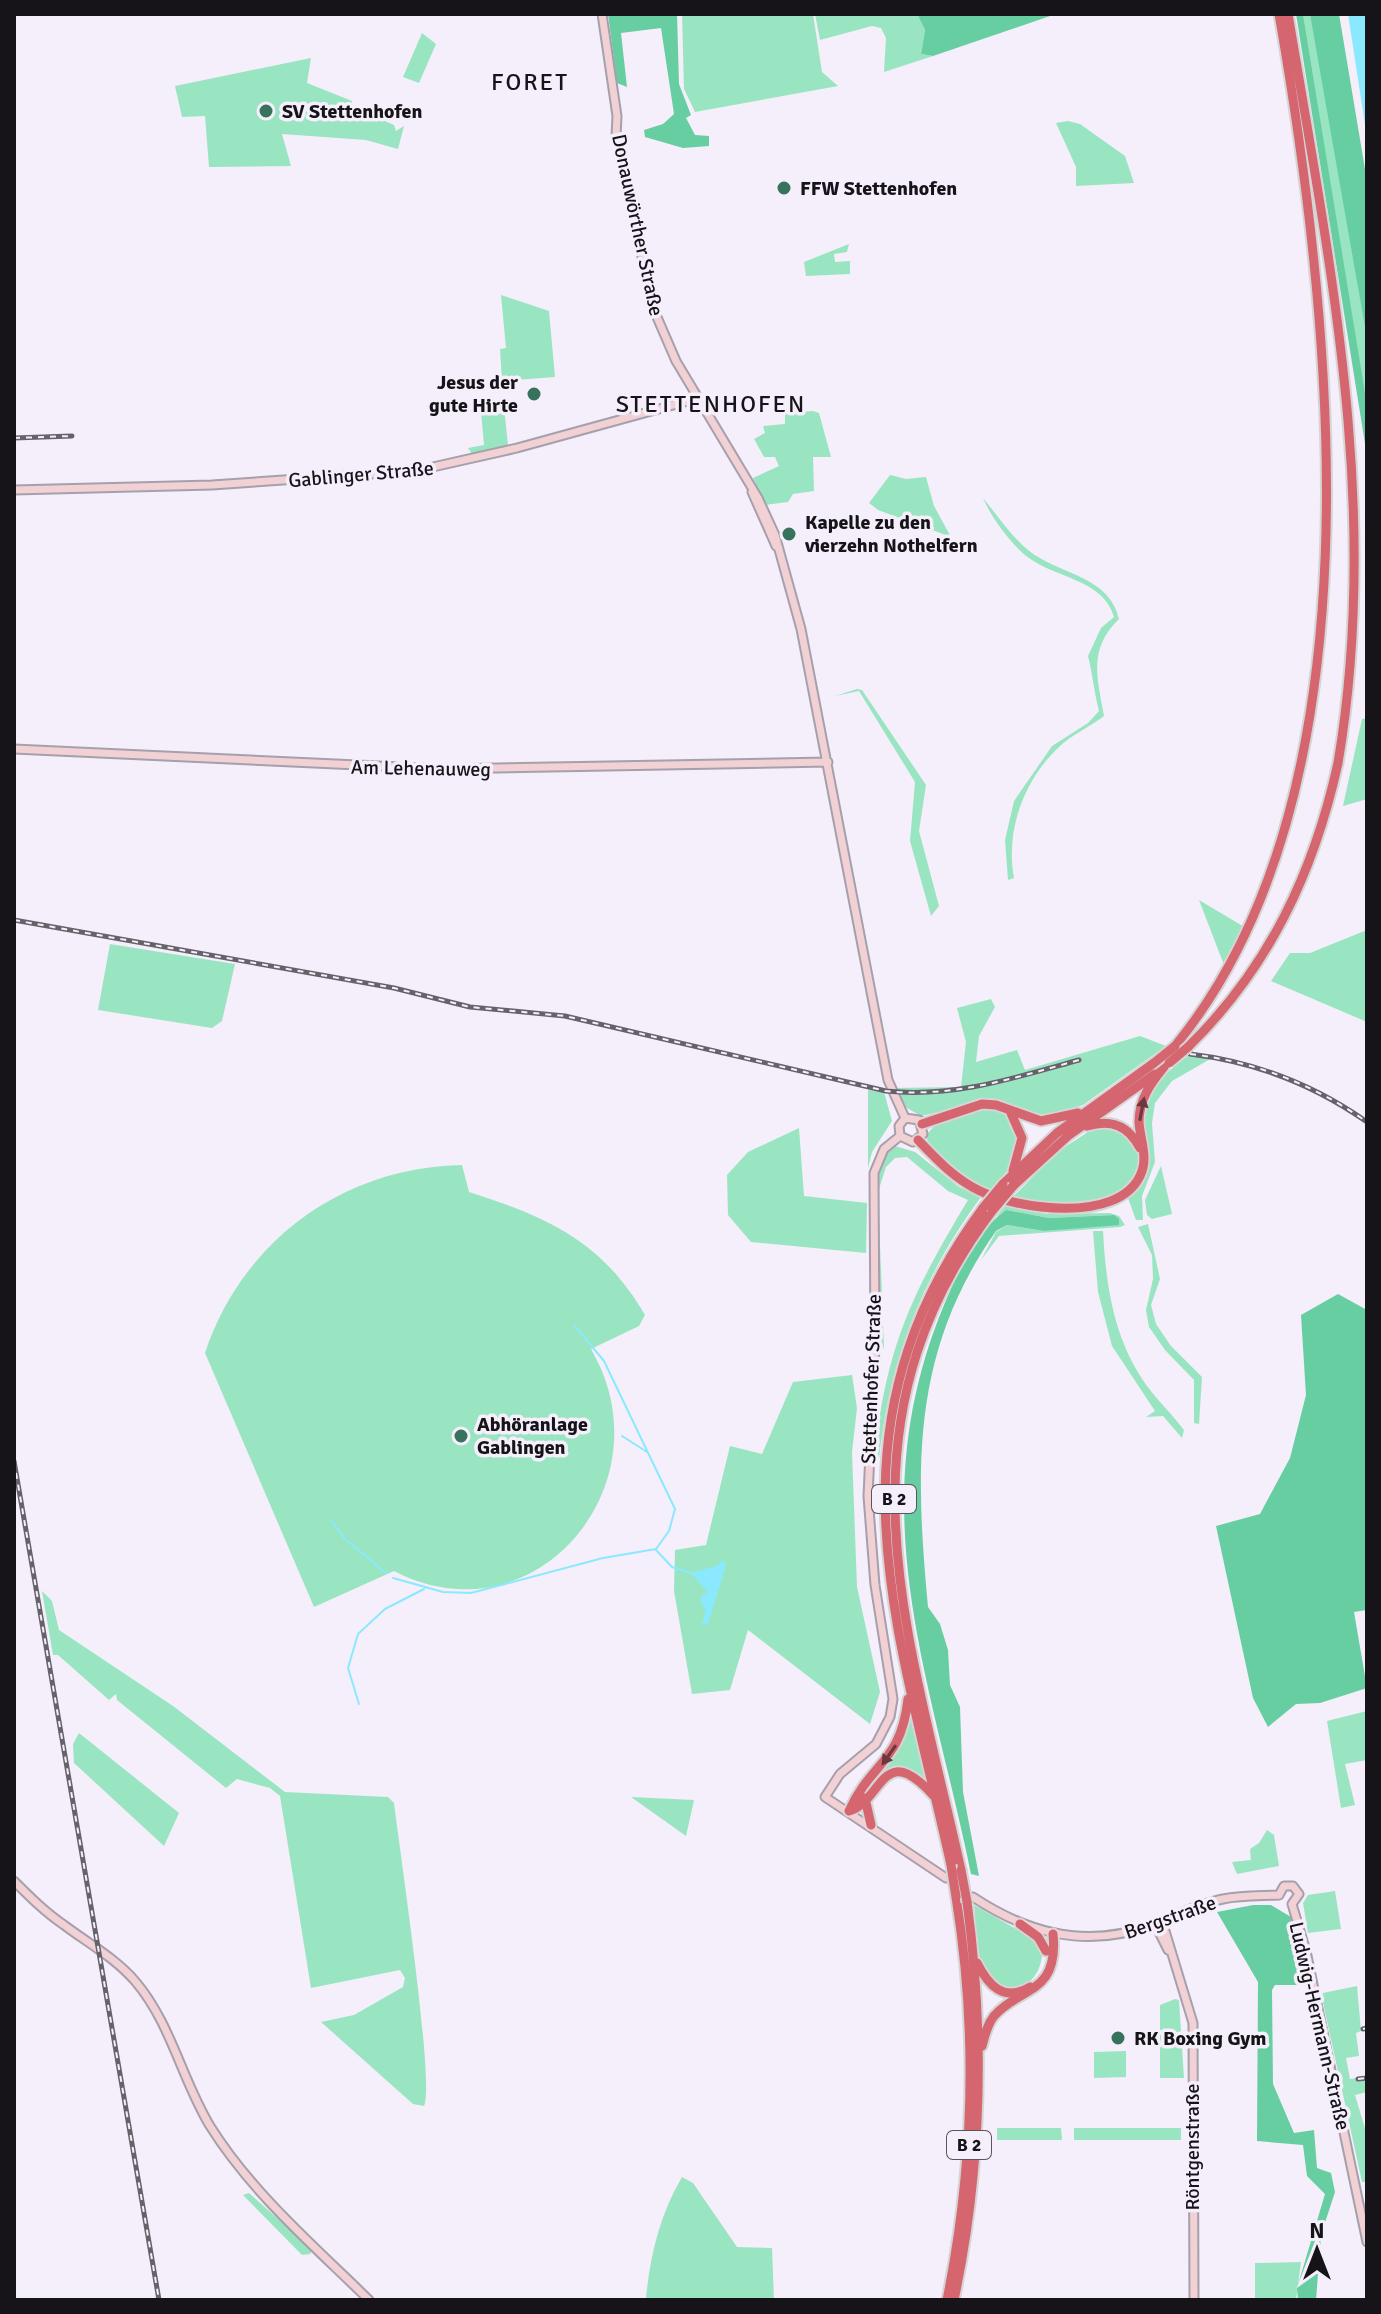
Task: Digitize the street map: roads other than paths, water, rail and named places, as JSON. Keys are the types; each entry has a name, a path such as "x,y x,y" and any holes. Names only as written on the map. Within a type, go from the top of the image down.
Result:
{"highway":[{"name":"B 2","path":"1277,926 1307,845 1330,758 1346,660 1353,536 1350,462 1341,379 1279,14"},
{"name":"B 2","path":"1009,1182 1167,1065 1222,1012 1277,926 1315,849 1335,777 1355,665 1362,553 1360,476 1352,392 1288,14"},
{"name":"B 2","path":"947,2300 964,2199 971,2094 969,1988 951,1865 908,1691 888,1560 885,1486 892,1415 903,1364 929,1296 952,1253 1009,1182 1047,1141 1175,1046 1215,1006 1262,950"},
{"path":"918,1140 956,1177 979,1190 1035,1207 1078,1207 1112,1200 1138,1180 1143,1156 1139,1120 1142,1102 1167,1065"},
{"path":"922,1124 978,1105 992,1104 1049,1121 1089,1109"},
{"path":"1009,1182 1020,1154 1022,1138 1010,1111"},
{"path":"1076,1130 1096,1123 1116,1124 1133,1135 1143,1156"},
{"name":"B 2","path":"954,2300 974,2174 979,2053 970,1900 907,1639 897,1558 894,1485 902,1410 922,1336 949,1276 987,1210"},
{"name":"B 2","path":"849,1811 894,1750 905,1722 908,1691"},
{"path":"849,1811 865,1798 878,1781 896,1773 915,1777 935,1797"},
{"path":"865,1798 871,1825"},
{"path":"1020,1924 1038,1937 1046,1951"},
{"name":"B 2","path":"974,1956 991,1985 1001,1992 1015,1993 1028,1988 1038,1977 1053,1934"},
{"name":"B 2","path":"979,2053 995,2015 1032,1993 1044,1979 1053,1934"}],"street":[{"name":"Donauwörther Straße","path":"602,14 617,116 616,137 627,173 650,301 670,349 775,535 801,629 828,760"},
{"name":"Gablinger Straße","path":"14,490 212,485 415,471 517,448 699,398"},
{"name":"Donauwörther Straße","path":"814,693 828,760"},
{"path":"805,764 818,752 821,738"},
{"name":"Am Lehenauweg","path":"14,749 444,769 805,764 828,760"},
{"path":"828,760 888,1080 905,1118"},
{"path":"905,1118 915,1118 922,1124 923,1132 918,1140 907,1142 900,1136 899,1126 905,1118"},
{"name":"Stettenhofer Straße","path":"849,1811 825,1797 840,1774 876,1744 890,1717 893,1699 875,1585 867,1463 875,1346 874,1173 884,1149 900,1136"},
{"path":"849,1811 946,1878"},
{"path":"14,1881 53,1917 103,1952 135,1981 162,2022 192,2096 235,2161 253,2185 369,2300"},
{"path":"1284,1886 1293,1886 1299,1894 1292,1904 1283,1903 1279,1895 1284,1886"},
{"name":"Bergstraße","path":"970,1900 1020,1924 1053,1934 1102,1937 1159,1922 1224,1898 1279,1895"},
{"name":"Ludwig-Hermann-Straße","path":"1292,1904 1306,1951 1367,2242"},
{"name":"Röntgenstraße","path":"1159,1922 1193,2023 1194,2300"}],"water":[{"path":"1348,14 1367,14 1367,138"},
{"path":"723,1560 726,1565 708,1624 702,1625 706,1608 702,1606 701,1596 708,1592 691,1573 717,1566"}],"waterway":[{"path":"393,1578 443,1592 471,1593 603,1558 656,1549 669,1531 675,1509 604,1361 575,1326"},
{"path":"622,1436 647,1452"},
{"path":"331,1520 344,1538 386,1573"},
{"path":"656,1550 672,1567 691,1573"},
{"path":"359,1704 348,1668 358,1634 385,1609 424,1589"}],"railway":[{"path":"14,438 72,436"},
{"path":"14,920 394,988 470,1007 565,1016 886,1091 960,1089 1079,1060"},
{"path":"1190,1054 1238,1063 1283,1077 1326,1096 1367,1122"},
{"path":"14,1461 159,2300"},
{"path":"1363,2029 1367,2028"},
{"path":"1358,2079 1367,2078"}],"place":[{"name":"SV Stettenhofen","path":"266,111"},
{"name":"FFW Stettenhofen","path":"784,188"},
{"name":"Jesus der gute Hirte","path":"534,394"},
{"name":"Kapelle zu den vierzehn Nothelfern","path":"789,534"},
{"name":"Abhöranlage Gablingen","path":"461,1436"},
{"name":"RK Boxing Gym","path":"1118,2038"}],"district":[{"name":"FORET","path":"530,82"},
{"name":"STETTENHOFEN","path":"711,404"}]}
